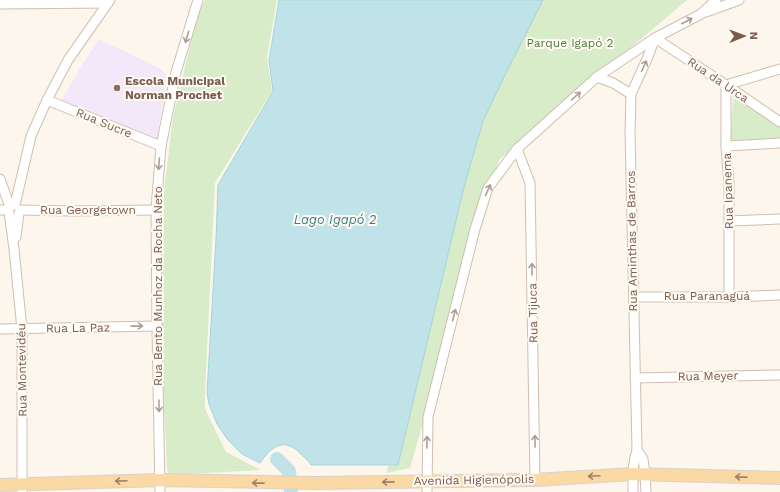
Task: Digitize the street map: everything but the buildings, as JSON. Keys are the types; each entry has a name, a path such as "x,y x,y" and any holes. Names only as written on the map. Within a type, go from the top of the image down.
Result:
{"main road":[{"name":"Avenida Higienópolis","path":"0,485 22,488 276,483 427,486 632,474 780,478"}],"street":[{"name":"Rua Bento Munhoz da Rocha Neto","path":"160,486 156,210 161,146 176,72 198,0"},
{"path":"700,14 716,0"},
{"path":"427,486 428,417 475,229 488,188 517,149 597,77 655,38 700,14 739,0"},
{"path":"0,4 33,2 109,2"},
{"name":"Rua Montevidéu","path":"22,488 22,329 11,210 31,136 47,100 68,60 109,2"},
{"name":"Rua da Urca","path":"655,38 780,122"},
{"name":"Rua Aminthas de Barros","path":"633,492 633,461 637,450 630,132 631,94 655,38"},
{"path":"726,85 780,69"},
{"path":"597,77 613,83 631,94"},
{"name":"Rua Ipanema","path":"726,85 726,146 729,184 729,297"},
{"name":"Rua Sucre","path":"47,100 161,146"},
{"path":"726,146 780,143"},
{"name":"Rua Tijuca","path":"517,149 530,183 535,480"},
{"path":"0,179 11,210"},
{"name":"Rua Georgetown","path":"11,210 156,210"},
{"path":"729,221 780,219"},
{"name":"Rua Paranaguá","path":"634,297 729,297 780,295"},
{"name":"Rua La Paz","path":"0,329 157,326"},
{"name":"Rua Meyer","path":"635,378 780,375"},
{"name":"Rua Aminthas de Barros","path":"637,450 643,459 646,492"}],"shaded area":[{"name":"Escola Municipal Norman Prochet","path":"99,39 161,69 167,76 157,139 62,100"}],"green space":[{"path":"205,0 277,0 267,57 272,91 215,183 205,393 205,409 226,452 261,470 171,475 167,469 161,345 164,191 173,117 197,17"},
{"name":"Parque Igapó 2","path":"543,0 687,0 499,160 410,468 387,473 388,466 398,465 464,187 483,121"},
{"path":"734,94 780,125 780,140 729,145"}],"water":[{"name":"Lago Igapó 2","path":"279,0 543,0 483,121 464,187 398,465 311,465 298,451 286,445 276,446 260,463 242,454 228,440 217,424 209,404 207,393 218,185 273,91 269,60"}],"waterway":[{"path":"277,459 289,471 291,492"}],"place":[{"name":"Escola Municipal Norman Prochet","path":"117,88"}]}
